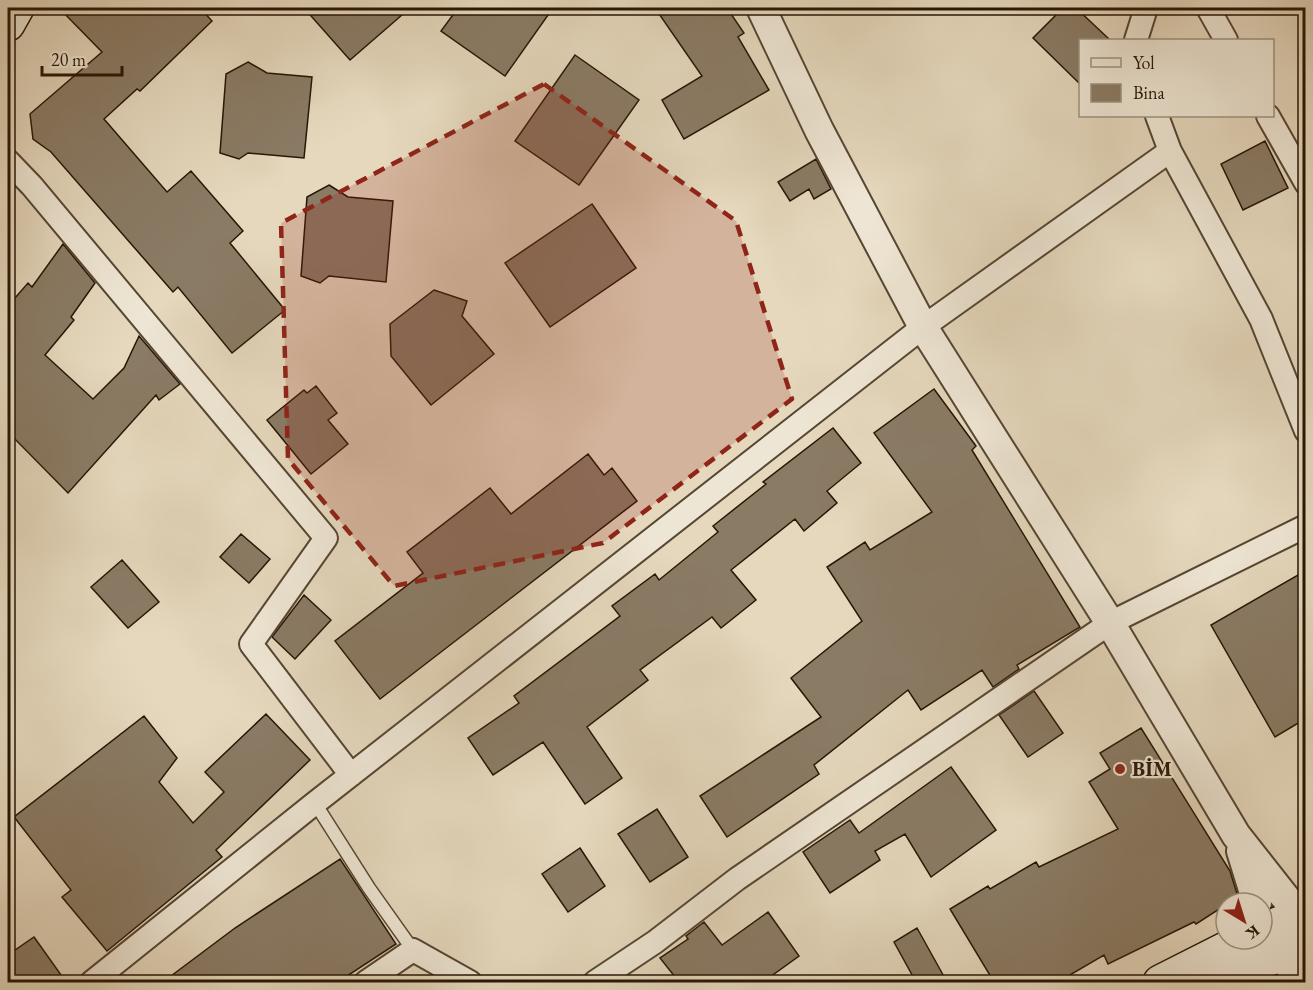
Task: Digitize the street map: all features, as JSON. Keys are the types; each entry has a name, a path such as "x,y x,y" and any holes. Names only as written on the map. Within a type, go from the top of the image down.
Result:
{"main road":[{"path":"8,24 17,8"},
{"path":"1274,922 1303,919"},
{"path":"1160,982 1214,950"},
{"path":"1197,982 1294,962"}],"street":[{"path":"761,8 819,130 923,327 1110,623 1236,834 1303,919"},
{"path":"1136,39 1146,8"},
{"path":"1208,8 1225,39"},
{"path":"1156,117 1170,151 1261,319 1305,431"},
{"path":"1269,117 1305,183"},
{"path":"92,982 315,802 923,327 1170,151"},
{"path":"8,160 326,538 251,644 351,774"},
{"path":"595,982 655,942 737,879 1110,623 1305,526"},
{"path":"1236,834 1250,891"},
{"path":"1274,941 1294,962"},
{"path":"366,982 413,950 470,982"}],"lane":[{"path":"315,802 413,950"}],"highlighted area":[{"path":"544,84 736,221 792,399 603,543 394,586 288,459 281,223"}],"building":[{"path":"59,8 200,8 212,21 140,91 137,89 104,119 167,192 191,171 243,231 230,243 285,310 232,353 178,287 173,292 51,152 33,139 30,114 102,52"},
{"path":"304,8 410,8 350,60"},
{"path":"458,8 553,8 505,76 441,31"},
{"path":"655,8 727,8 744,33 738,37 769,90 684,139 662,100 702,76"},
{"path":"1063,8 1076,8 1109,39 1079,39 1079,83 1033,38"},
{"path":"575,55 639,100 579,185 515,141"},
{"path":"248,62 267,73 312,77 304,158 248,153 239,159 220,153 226,74"},
{"path":"1265,141 1288,188 1243,210 1221,164"},
{"path":"816,159 831,189 814,199 809,189 790,201 778,182"},
{"path":"329,185 348,197 393,201 386,282 329,276 320,283 301,276 307,197"},
{"path":"592,204 636,268 550,327 505,263"},
{"path":"63,244 95,283 71,317 74,320 45,355 93,399 124,368 139,336 180,384 159,400 156,395 68,493 8,432 8,306 28,283 32,287"},
{"path":"434,290 467,301 462,316 494,354 431,405 391,356 390,324"},
{"path":"316,386 337,413 328,420 348,444 311,474 267,420 304,390 307,393"},
{"path":"934,389 976,446 972,450 1080,627 1017,665 1019,669 993,687 982,670 921,710 908,690 814,765 819,774 727,837 700,796 821,717 791,678 862,621 827,567 865,542 870,550 932,512 874,433"},
{"path":"833,428 861,463 827,491 837,503 804,531 795,519 731,570 756,600 721,628 712,617 640,670 648,680 587,727 622,778 585,804 543,742 493,775 468,738 519,703 514,696 620,616 612,606 655,574 659,580 718,532 713,526 766,484 763,482"},
{"path":"588,454 604,475 612,468 637,501 380,699 335,641 423,573 407,552 490,488 511,514"},
{"path":"241,534 270,559 249,583 220,557"},
{"path":"122,560 159,602 128,628 91,587"},
{"path":"1305,571 1305,719 1275,737 1211,625"},
{"path":"304,595 331,620 295,659 272,637"},
{"path":"1034,691 1063,733 1028,757 999,715"},
{"path":"266,714 310,760 216,850 222,857 107,951 62,897 71,890 14,817 144,716 177,758 159,782 193,823 224,792 205,772"},
{"path":"1141,728 1230,871 1236,891 1214,891 1214,912 1196,924 1194,922 1108,964 1104,955 1058,982 994,982 950,909 988,886 990,889 1036,862 1039,867 1118,829 1089,782 1110,769 1100,753"},
{"path":"951,767 996,830 931,877 905,834 875,851 880,860 830,893 803,852 850,820 859,833"},
{"path":"657,809 688,857 650,882 618,834"},
{"path":"580,848 605,886 568,912 542,874"},
{"path":"340,859 396,944 338,982 163,982 235,928"},
{"path":"768,912 799,956 763,982 679,982 660,958 688,939 686,936 704,922 722,945"},
{"path":"917,928 947,982 916,982 894,942"},
{"path":"34,937 66,982 8,982 8,955"}],"place":[{"name":"BİM","path":"1120,769"}]}
